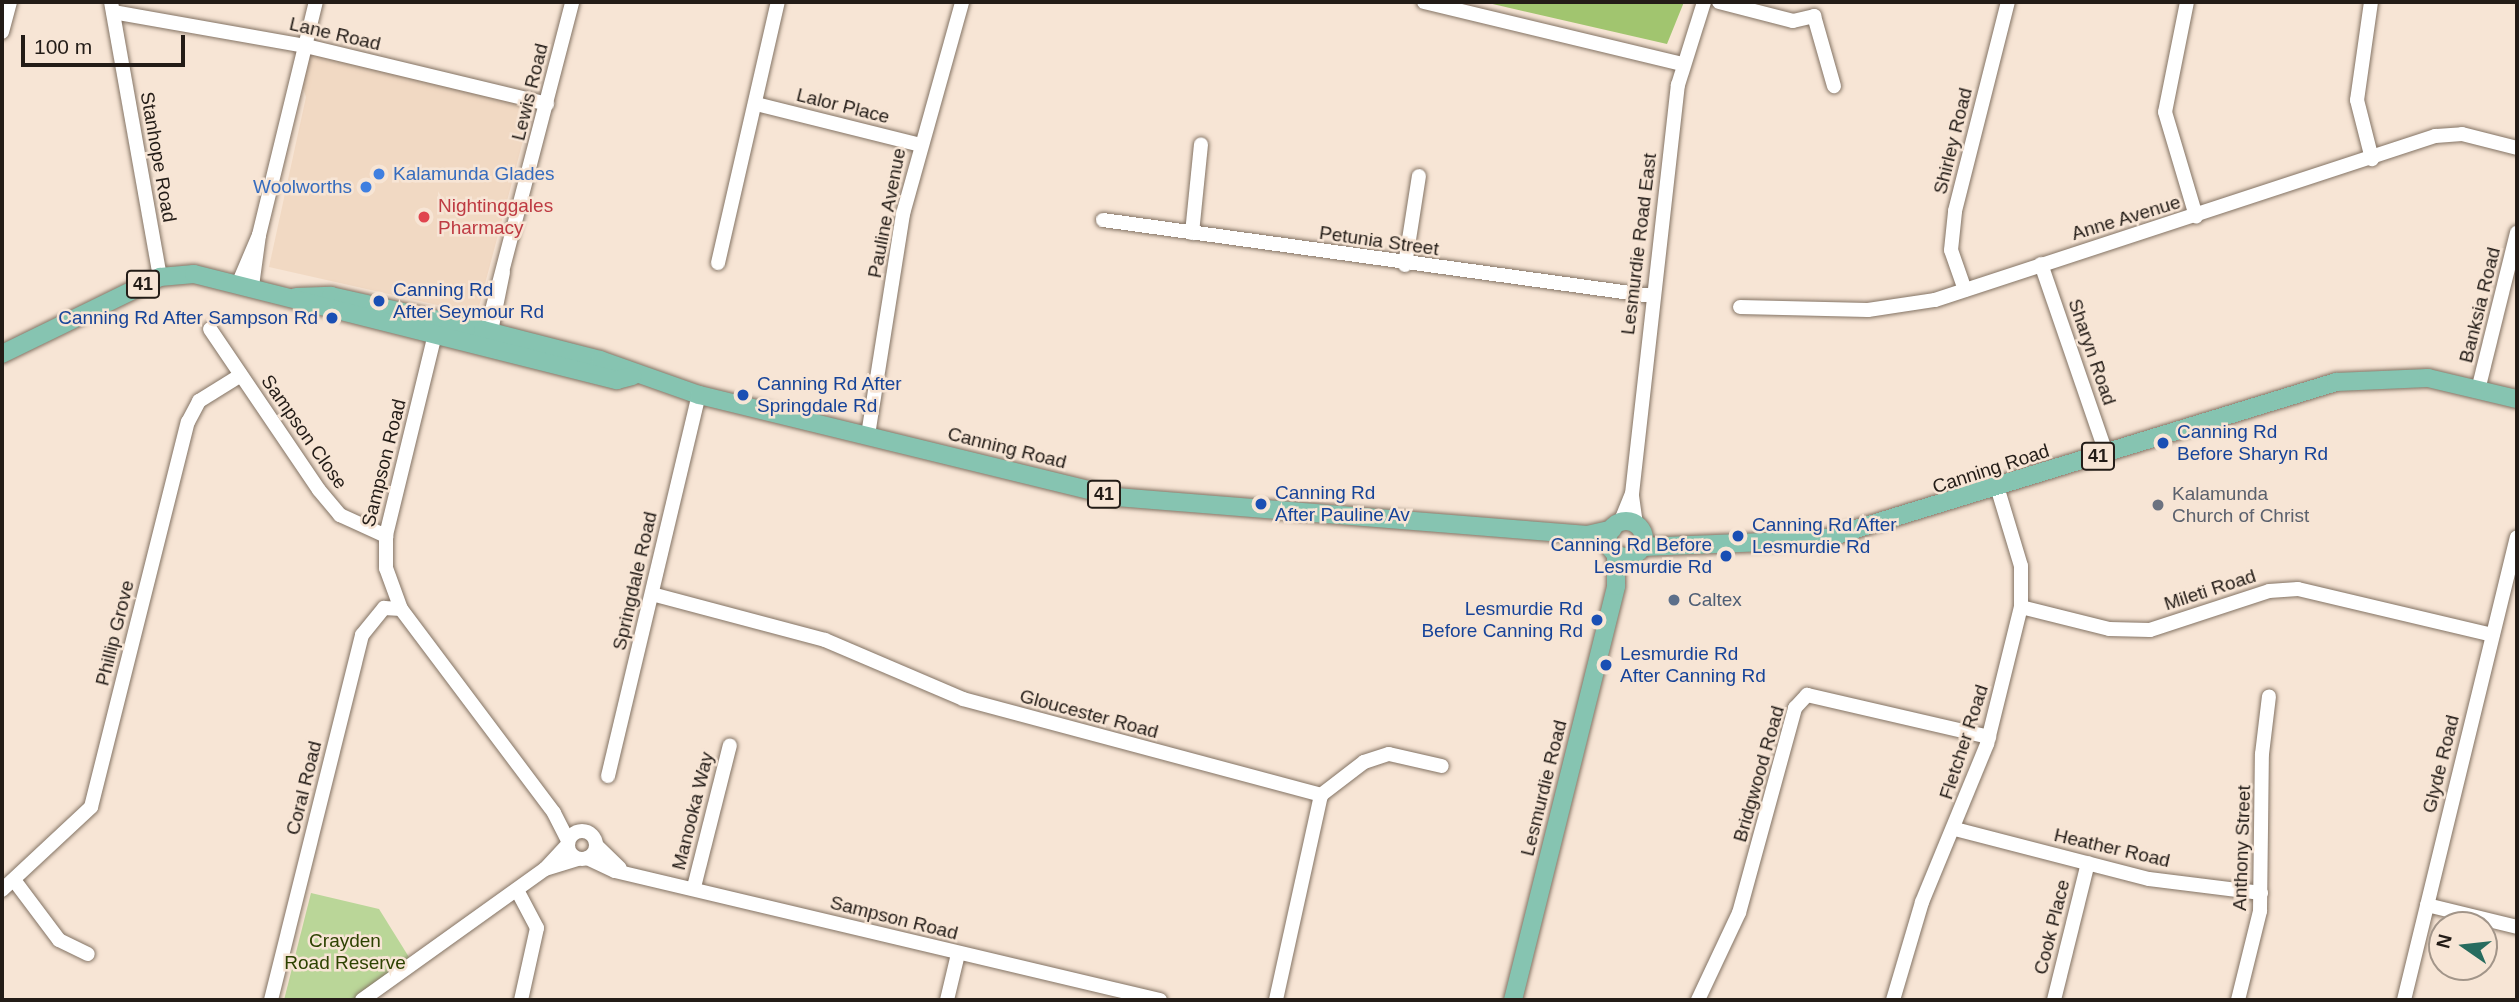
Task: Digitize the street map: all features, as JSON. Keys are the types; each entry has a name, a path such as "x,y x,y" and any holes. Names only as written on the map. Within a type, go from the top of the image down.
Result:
{"main road":[{"name":"Canning Road","path":"2,354 160,277 194,274 437,329 487,337 617,380 633,376 699,395 1162,504 1677,542 1820,541 1998,489 2336,382 2402,376 2479,386 2517,398"},
{"name":"Lesmurdie Road","path":"1513,1000 1626,538"}],"street":[{"path":"2,30 10,2"},
{"path":"246,284 316,2"},
{"name":"Lewis Road","path":"487,337 572,2"},
{"path":"718,263 778,2"},
{"name":"Pauline Avenue","path":"868,435 920,145 962,2"},
{"path":"1424,2 1683,64"},
{"name":"Lesmurdie Road East","path":"1626,538 1651,296 1683,64 1704,2"},
{"path":"1719,2 1793,21 1816,9 1833,86"},
{"name":"Shirley Road","path":"1965,290 1951,250 1955,211 2008,2"},
{"path":"2187,2 2165,112 2196,216"},
{"path":"2371,2 2357,100 2372,159"},
{"name":"Lane Road","path":"112,7 306,46 547,104"},
{"name":"Stanhope Road","path":"112,7 160,277"},
{"name":"Lalor Place","path":"756,104 920,145"},
{"name":"Anne Avenue","path":"1740,307 1868,310 1965,290 2449,134 2517,148"},
{"path":"1192,233 1201,144"},
{"path":"1405,265 1419,176"},
{"name":"Petunia Street","path":"1103,220 1405,265 1651,296"},
{"name":"Banksia Road","path":"2479,386 2517,233"},
{"name":"Sharyn Road","path":"2042,264 2106,453"},
{"name":"Sampson Close","path":"210,329 340,515 386,536"},
{"name":"Sampson Road","path":"437,329 386,536 386,568 401,608 554,813 568,842 582,859 958,954 1152,999"},
{"name":"Phillip Grove","path":"2,890 91,807 188,422 199,401 241,375"},
{"name":"Springdale Road","path":"608,776 699,395"},
{"name":"Fletcher Road","path":"1893,1000 1922,902 1955,828 1989,737 2021,607 2021,566 1998,489"},
{"name":"Glyde Road","path":"2404,1000 2517,538"},
{"name":"Mileti Road","path":"2021,607 2140,630 2269,591 2298,589 2493,635"},
{"name":"Gloucester Road","path":"652,594 825,640 963,699 1321,795"},
{"name":"Coral Road","path":"271,1000 362,635 384,608 401,608"},
{"name":"Bridgwood Road","path":"1698,1000 1740,914 1795,708 1807,695 1989,737"},
{"name":"Anthony Street","path":"2238,1000 2261,893 2269,696"},
{"name":"Manooka Way","path":"694,887 730,745"},
{"path":"1276,1000 1321,795 1364,762 1389,754 1442,766"},
{"name":"Sampson Road","path":"554,813 596,845"},
{"name":"Heather Road","path":"1955,828 2149,879 2261,893"},
{"path":"362,1000 545,869 581,831"},
{"path":"545,869 582,859 596,845 620,869"},
{"name":"Cook Place","path":"2054,1000 2088,863"},
{"path":"14,880 59,940 88,954"},
{"path":"517,890 537,928 521,1000"},
{"path":"2427,905 2517,927"},
{"path":"947,1000 958,954"}],"shaded area":[{"path":"309,52 532,107 477,314 269,267 306,97 302,85"}],"green space":[{"path":"1484,2 1684,2 1667,44"},
{"name":"Crayden Road Reserve","path":"311,893 379,909 412,962 360,1000 284,1000"}],"place":[{"name":"Kalamunda Glades","path":"379,174"},
{"name":"Woolworths","path":"366,187"},
{"name":"Nightinggales Pharmacy","path":"424,217"},
{"name":"Canning Rd After Seymour Rd","path":"379,301"},
{"name":"Canning Rd After Sampson Rd","path":"332,318"},
{"name":"Canning Rd After Springdale Rd","path":"743,395"},
{"name":"Canning Rd Before Sharyn Rd","path":"2163,443"},
{"name":"Canning Rd After Pauline Av","path":"1261,504"},
{"name":"Kalamunda Church of Christ","path":"2158,505"},
{"name":"Canning Rd After Lesmurdie Rd","path":"1738,536"},
{"name":"Canning Rd Before Lesmurdie Rd","path":"1726,556"},
{"name":"Caltex","path":"1674,600"},
{"name":"Lesmurdie Rd Before Canning Rd","path":"1597,620"},
{"name":"Lesmurdie Rd After Canning Rd","path":"1606,665"}]}
